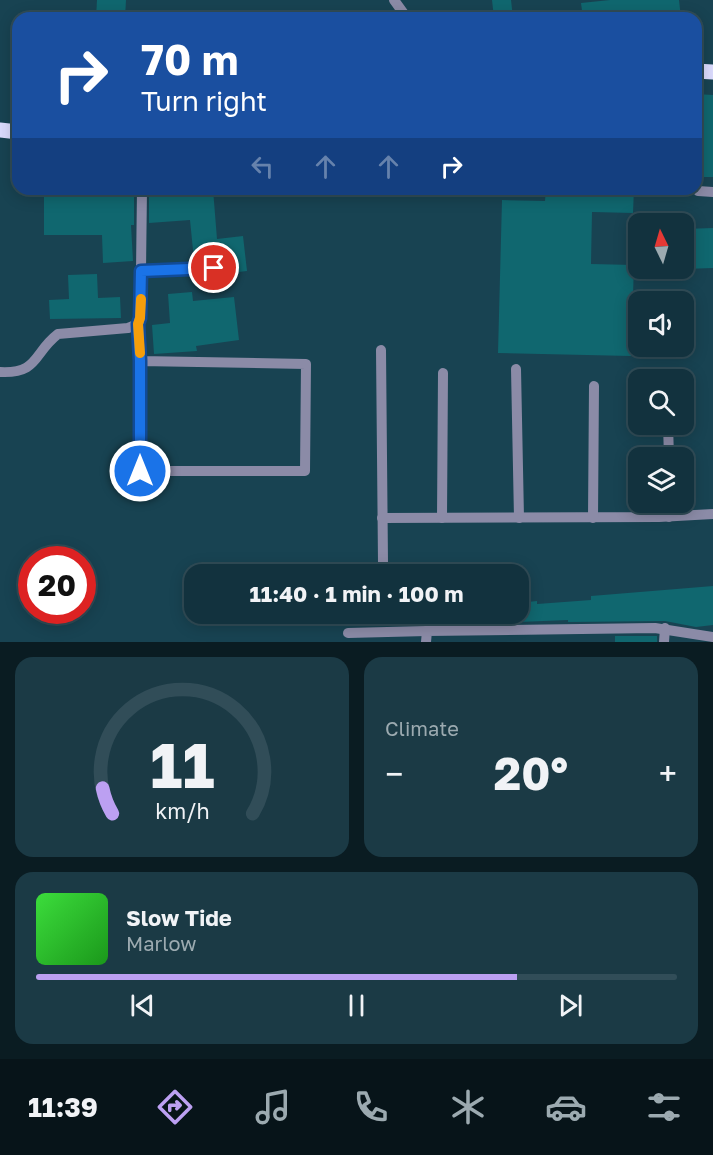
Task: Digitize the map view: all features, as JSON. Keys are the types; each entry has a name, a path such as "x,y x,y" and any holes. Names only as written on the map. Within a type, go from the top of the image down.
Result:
{"street":[{"path":"140,361 306,364 305,471 140,471 138,324 140,318 142,195"},
{"path":"141,271 214,268"},
{"path":"0,372 9,373 28,368 34,363 48,341 58,334 128,328 138,324"},
{"path":"381,350 383,562"},
{"path":"516,369 519,518"},
{"path":"442,518 443,373"},
{"path":"593,518 594,386"},
{"path":"382,518 593,518 713,514"},
{"path":"664,642 665,628"},
{"path":"348,633 426,636 665,628 713,637"}],"building":[{"path":"97,0 126,0 125,12 96,12"},
{"path":"492,0 511,0 512,12 493,12"},
{"path":"610,0 679,0 680,12 582,12 581,3"},
{"path":"702,94 713,95 713,177 702,177"},
{"path":"44,195 134,195 134,225 131,225 133,261 103,263 102,235 44,235"},
{"path":"149,195 213,195 217,239 243,236 247,271 222,274 221,258 194,260 190,220 149,223"},
{"path":"546,195 634,195 633,213 592,212 591,264 628,265 628,279 634,279 633,291 628,291 628,356 498,353 502,200 545,201"},
{"path":"713,228 713,268 694,269 694,229"},
{"path":"97,274 98,298 120,297 121,318 50,319 49,300 69,299 68,275"},
{"path":"192,292 193,301 234,297 239,340 196,346 197,351 154,354 152,325 170,323 168,294"},
{"path":"713,586 713,625 696,627 665,621 529,622 529,602 537,601 537,604 591,600 591,596"},
{"path":"615,636 657,636 657,642 615,642"}],"slow traffic":[{"path":"140,353 138,324 141,299"}],"route":[{"path":"140,471 138,324 141,271 214,268"}]}
